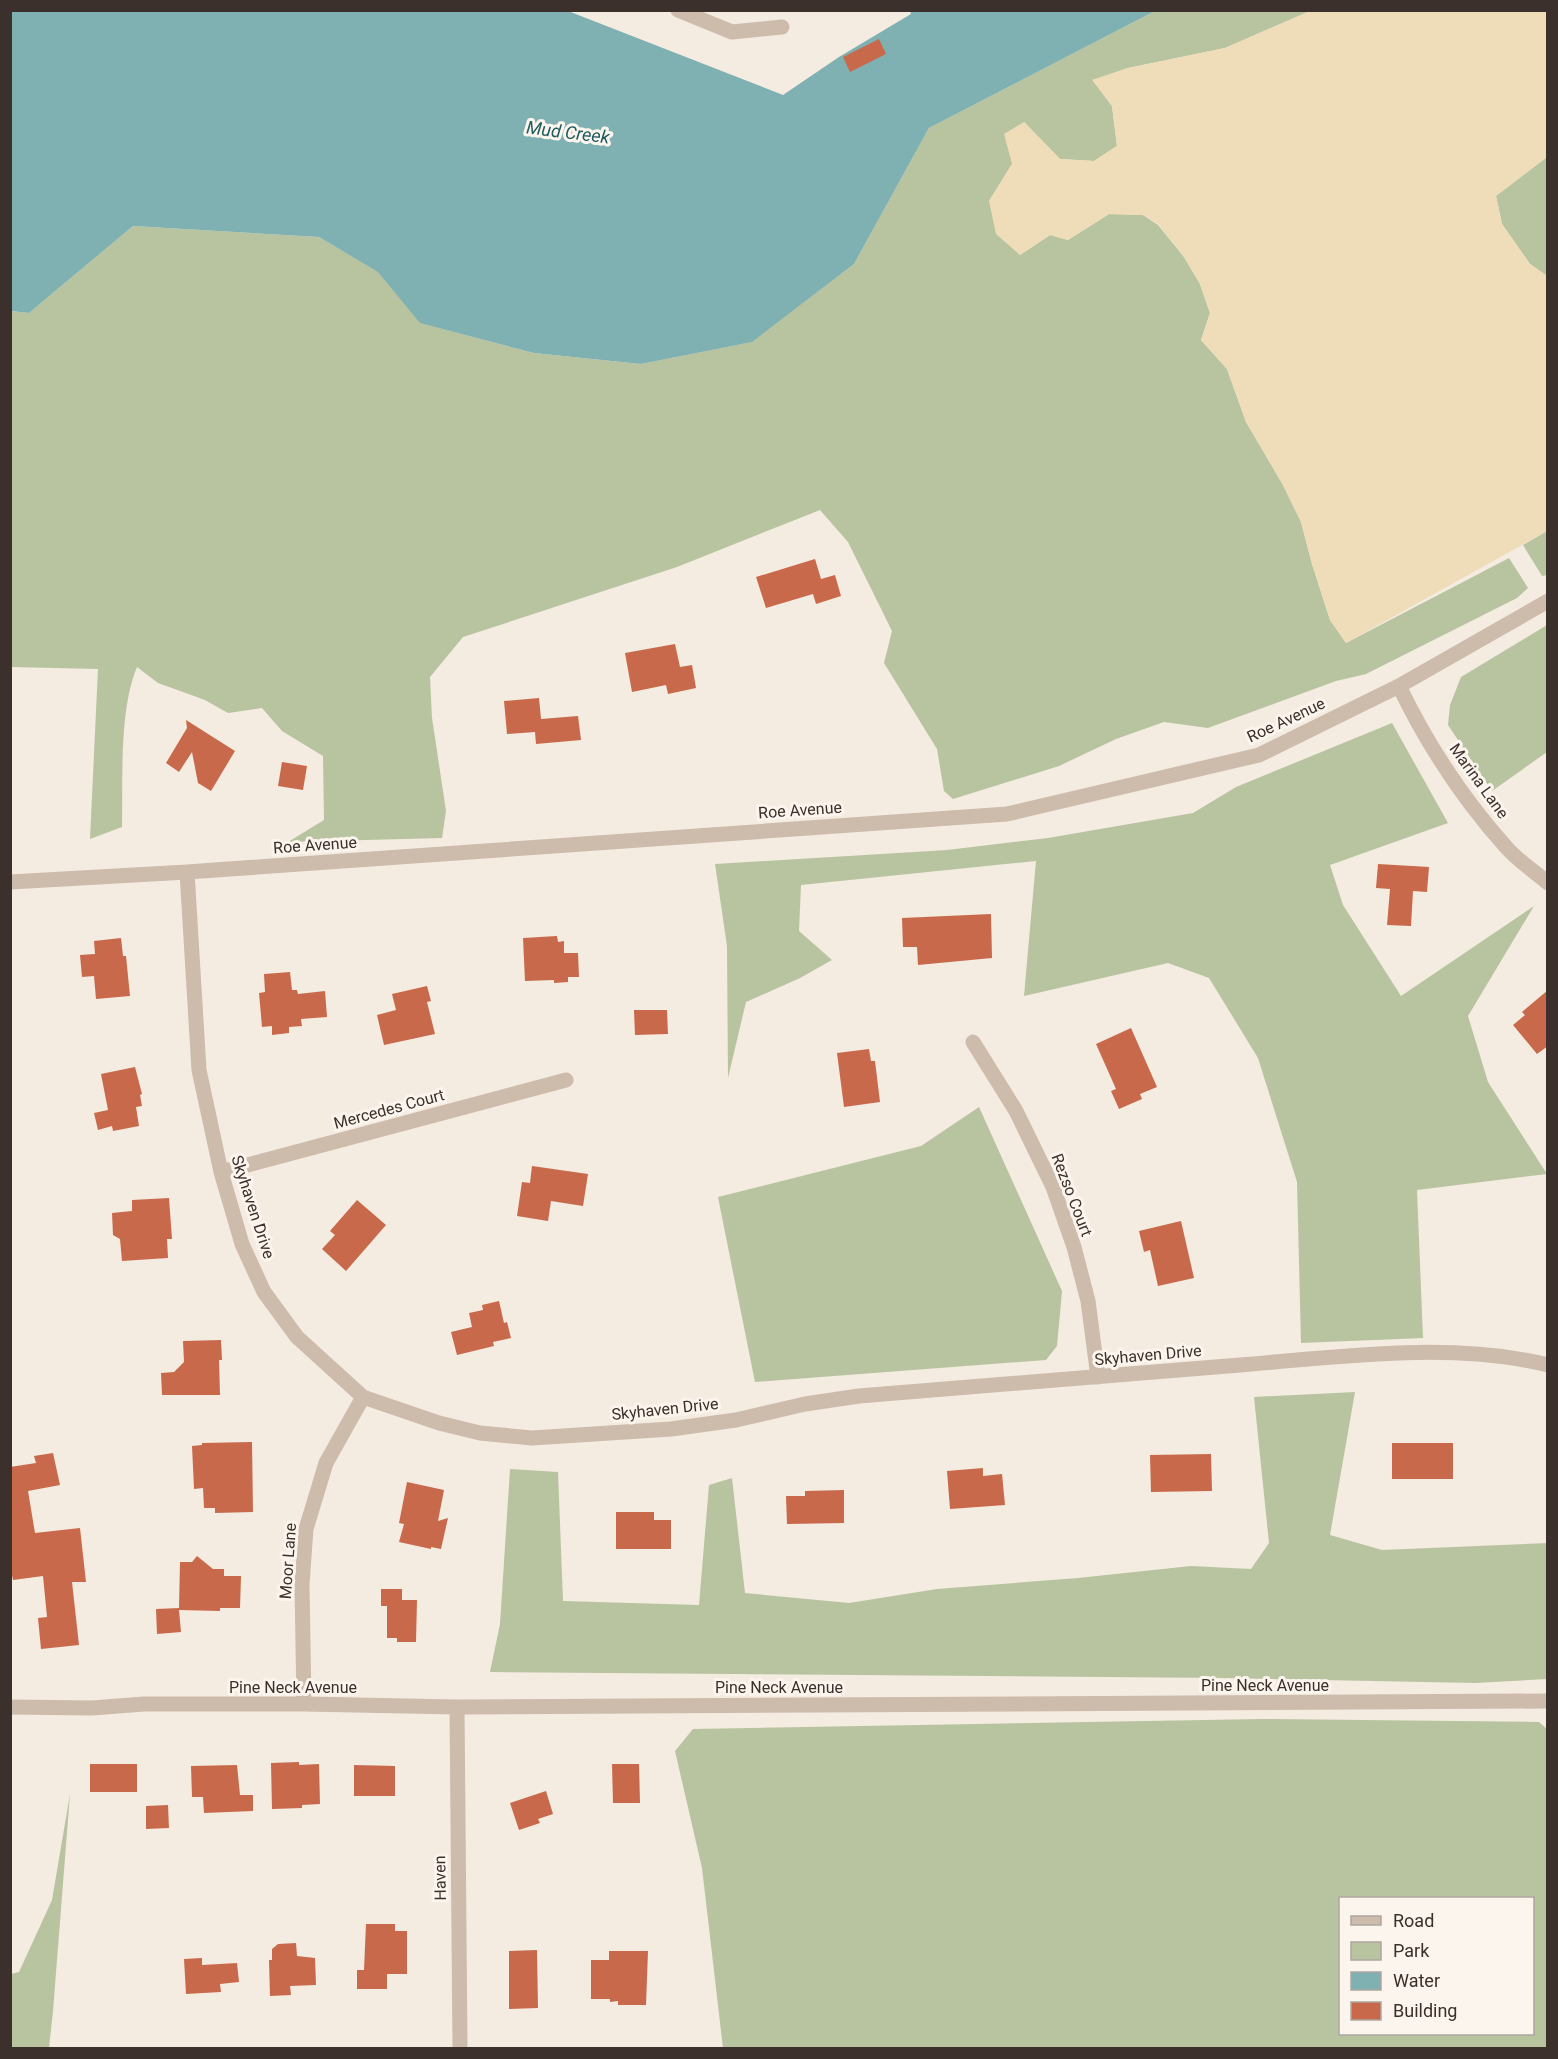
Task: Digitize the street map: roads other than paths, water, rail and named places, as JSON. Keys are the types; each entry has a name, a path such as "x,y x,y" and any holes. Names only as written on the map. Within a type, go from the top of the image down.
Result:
{"street":[{"path":"678,10 732,32 782,27"},
{"name":"Roe Avenue","path":"10,882 187,872 1007,814 1259,755 1399,686 1548,601"},
{"name":"Marina Lane","path":"1399,686 1418,724 1477,810 1507,848 1548,883"},
{"name":"Skyhaven Drive","path":"187,872 199,1070 221,1172 242,1244 264,1292 297,1336 363,1397 439,1423 480,1433 532,1438 682,1427 736,1420 806,1404 859,1396 1371,1355 1471,1353 1518,1357 1548,1365"},
{"name":"Rezso Court","path":"973,1042 1016,1111 1053,1187 1074,1247 1088,1301 1098,1377"},
{"name":"Mercedes Court","path":"221,1172 566,1080"},
{"name":"Moor Lane","path":"304,1704 302,1584 306,1529 326,1463 363,1397"},
{"name":"Pine Neck Avenue","path":"10,1707 92,1708 144,1704 457,1707 1548,1701"},
{"name":"Haven","path":"457,1707 460,2049"}],"water":[{"name":"Mud Creek","path":"10,11 568,11 783,95 839,57 911,14 910,11 1155,11 929,128 854,264 752,342 641,364 534,353 420,323 378,272 319,237 133,226 29,313 11,311"}]}
